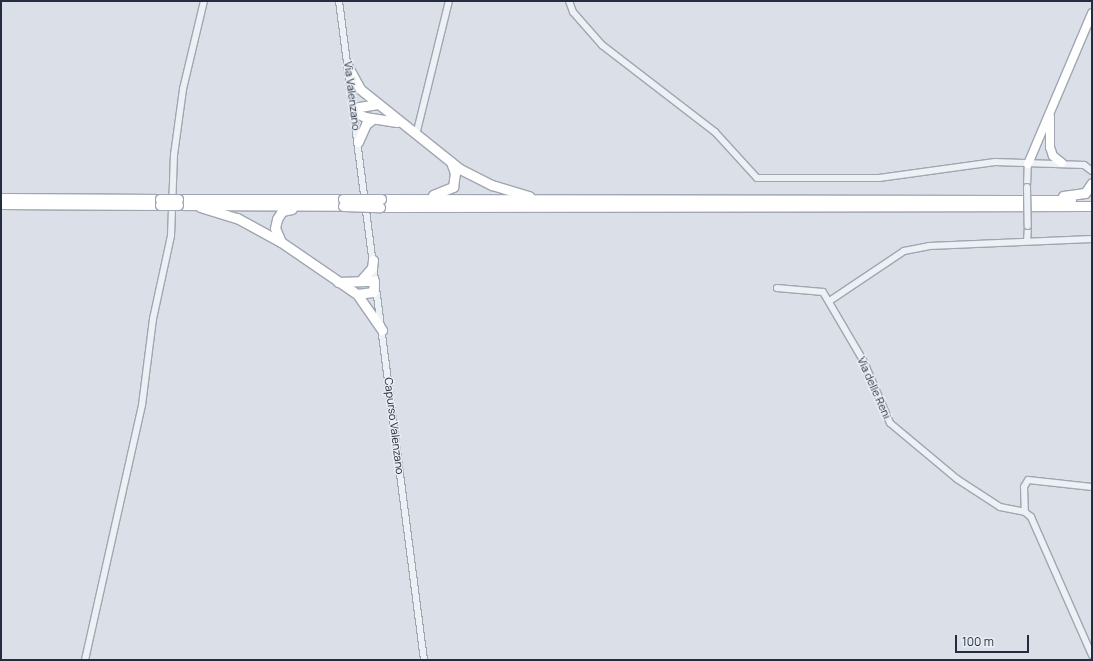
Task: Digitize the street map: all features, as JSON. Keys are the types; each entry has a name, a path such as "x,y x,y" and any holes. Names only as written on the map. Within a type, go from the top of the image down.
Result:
{"highway":[{"path":"348,67 360,89 399,122 451,162 492,185 540,199"},
{"path":"378,104 359,107 354,112 373,119 399,122"},
{"path":"358,142 366,124 373,119"},
{"path":"200,207 341,203 366,206 398,199 448,192 455,181 451,162"},
{"path":"1049,199 1085,193 1092,183"},
{"path":"1,198 160,202"},
{"path":"398,199 1092,200"},
{"path":"178,202 237,218 281,242 357,294 382,330"},
{"path":"1,204 178,202 1092,206"},
{"path":"281,242 275,228 282,212 341,203"},
{"path":"1062,206 1092,211"},
{"path":"362,279 372,268 373,260"},
{"path":"338,282 362,279 374,281 376,286 369,294 357,294"}],"main road":[{"path":"1028,164 1092,13"},
{"path":"1050,114 1050,147 1053,156 1062,164"}],"street":[{"path":"85,660 142,406 153,319 171,236 174,155 183,89 204,1"},
{"name":"Via Valenzano","path":"339,1 364,191"},
{"path":"416,135 449,1"},
{"path":"569,1 573,12 602,45 715,132 757,178 879,178 995,162 1084,165 1092,171"},
{"path":"1027,242 1028,164"},
{"name":"Capurso Valenzano","path":"364,191 424,660"},
{"path":"777,288 823,292 831,300 904,251 928,246 1092,239"},
{"name":"Via delle Reni","path":"831,300 864,362 890,423 957,479 1000,507 1025,512"},
{"path":"1092,487 1028,480 1024,486 1025,512 1031,517 1092,655"}]}
